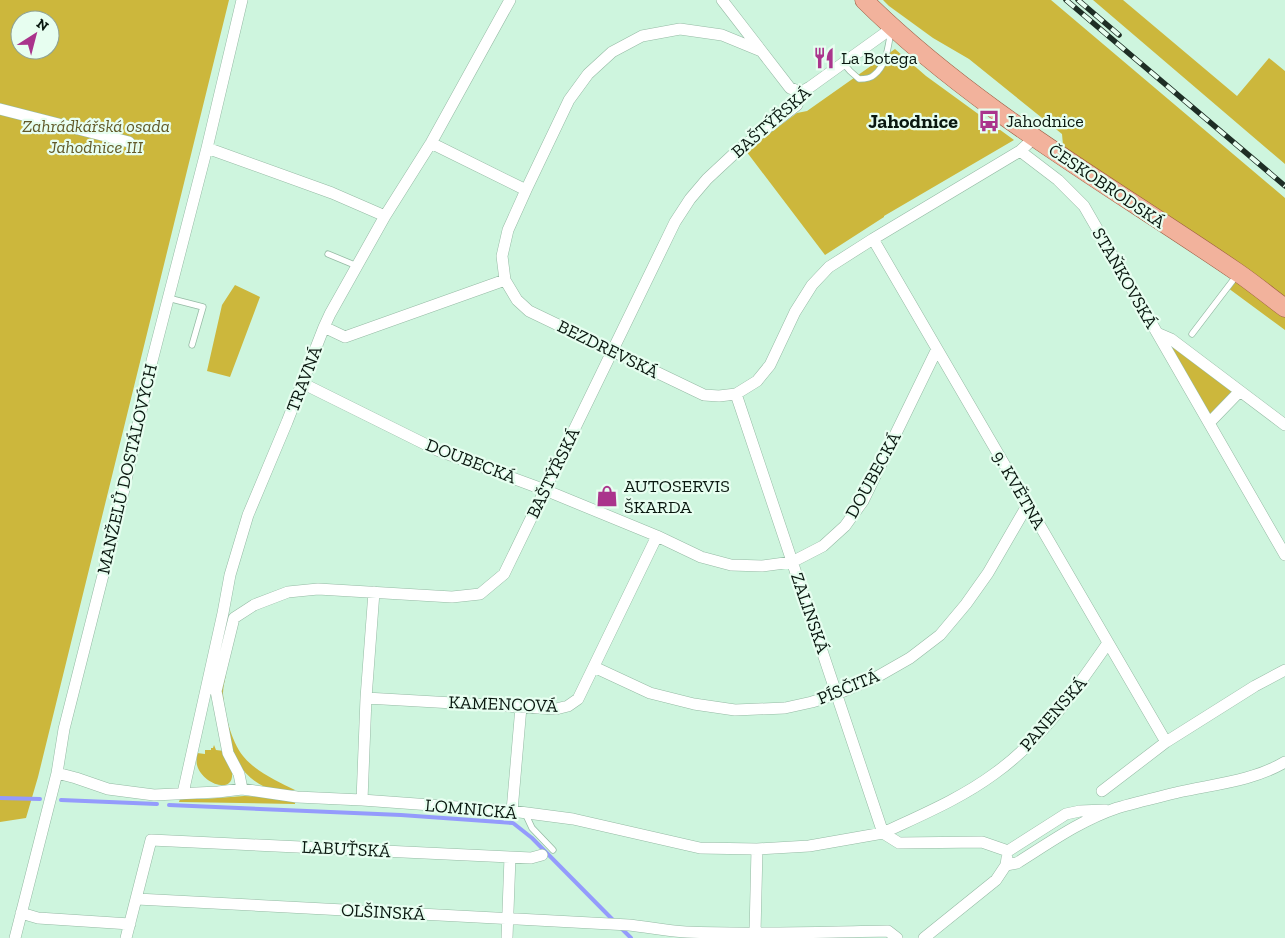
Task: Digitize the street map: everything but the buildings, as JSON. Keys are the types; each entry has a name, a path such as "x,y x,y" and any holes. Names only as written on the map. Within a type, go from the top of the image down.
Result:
{"main road":[{"name":"ČESKOBRODSKÁ","path":"864,0 892,28 952,79 1238,273 1285,308"}],"street":[{"name":"MANŽELŮ DOSTÁLOVÝCH","path":"15,938 57,773 64,729 118,512 152,361 207,148 242,0"},
{"name":"TRAVNÁ","path":"183,793 230,575 248,516 324,327 385,216 431,143 510,0"},
{"path":"722,0 790,88 801,92"},
{"path":"722,35 735,27 736,18"},
{"name":"BAŠTÝŘSKÁ","path":"242,790 239,774 228,753 216,691 234,618 254,605 288,592 318,589 452,596 480,594 504,574 675,222 690,199 707,179 737,152 796,105 801,92 815,84 892,28"},
{"name":"BEZDREVSKÁ","path":"761,51 722,35 680,29 642,36 612,52 588,74 569,100 508,230 502,256 505,280 517,300 529,311 704,395 736,394 757,381 770,366 795,312 812,285 829,267 1020,151 1035,137"},
{"path":"0,109 129,142"},
{"path":"431,143 526,190"},
{"path":"207,148 332,193 385,216"},
{"name":"STAŇKOVSKÁ","path":"1020,151 1058,180 1084,206 1285,555"},
{"name":"9. KVĚTNA","path":"873,239 1166,742"},
{"path":"324,327 345,338 505,280"},
{"path":"1156,333 1171,339 1285,425"},
{"name":"DOUBECKÁ","path":"302,382 437,450 545,490 657,536 701,557 731,565 762,566 792,562 822,546 845,526 863,502 937,349"},
{"path":"1209,423 1240,391"},
{"name":"ZALINSKÁ","path":"736,394 883,833"},
{"name":"PÍSČITÁ","path":"594,667 650,693 694,704 735,710 785,708 837,694 875,678 910,658 940,635 966,604 988,573 1028,504"},
{"name":"KAMENCOVÁ","path":"366,698 556,709 568,706 578,699 657,536"},
{"path":"362,800 366,698 374,592"},
{"name":"PANENSKÁ","path":"883,833 954,800 995,774 1032,743 1069,700 1108,643"},
{"path":"1102,791 1166,742 1255,686 1285,670"},
{"path":"512,811 521,707"},
{"path":"1006,865 1017,863 1074,827 1116,809 1257,774 1285,762"},
{"name":"LOMNICKÁ","path":"57,773 108,789 154,795 242,790 297,797 512,811 573,819 700,848 757,849 809,846 883,833"},
{"path":"924,938 996,880 1006,865 1008,851 1066,814 1080,811 1116,809"},
{"path":"883,833 899,843 982,842 1008,851"},
{"name":"LABUŤSKÁ","path":"137,899 151,840 510,858 531,858 542,855"},
{"path":"757,849 762,935"},
{"path":"507,938 510,858"},
{"path":"126,938 137,899"},
{"name":"OLŠINSKÁ","path":"137,899 629,925 678,932 891,936"},
{"path":"21,913 38,918 130,924"}],"lane":[{"path":"843,63 859,79 875,75 884,62 892,28"},
{"path":"328,254 357,266"},
{"path":"1192,334 1238,273"},
{"path":"168,298 203,307 192,345"},
{"path":"525,814 532,828 553,850"}],"green space":[{"name":"Zahrádkářská osada Jahodnice III","path":"0,0 229,0 38,777 26,818 0,822"},
{"path":"883,0 1051,0 1285,198 1285,300 1070,152 1063,145 1062,134 969,59 933,38"},
{"path":"1093,0 1123,0 1237,96 1269,58 1285,71 1285,164"},
{"path":"895,49 926,76 1014,140 884,216 825,255 746,151 797,113 807,111"},
{"path":"1238,275 1285,310 1285,330 1228,288"},
{"path":"235,285 260,297 230,377 207,371 222,305"},
{"path":"1161,336 1238,392 1209,421"},
{"path":"226,674 223,693 225,709 229,726 239,750 248,762 260,771 295,790 276,791 260,785 247,774 237,761 231,746 222,696 222,686"},
{"path":"214,745 216,750 224,751 230,765 232,773 228,784 223,785 211,782 200,772 197,765 197,753 205,754 205,750 211,750"},
{"path":"244,796 295,798 295,804 179,802 180,799"}],"waterway":[{"path":"0,798 40,799"},
{"path":"61,800 157,804"},
{"path":"169,805 401,815 513,823 532,838 614,921"},
{"path":"621,928 631,938"}],"railway":[{"path":"1066,0 1285,186"},
{"path":"1078,0 1119,35"}],"place":[{"name":"La Botega","path":"824,58"},
{"name":"Jahodnice","path":"989,121"},
{"name":"AUTOSERVIS ŠKARDA","path":"607,496"}],"district":[{"name":"Jahodnice","path":"913,121"}]}
